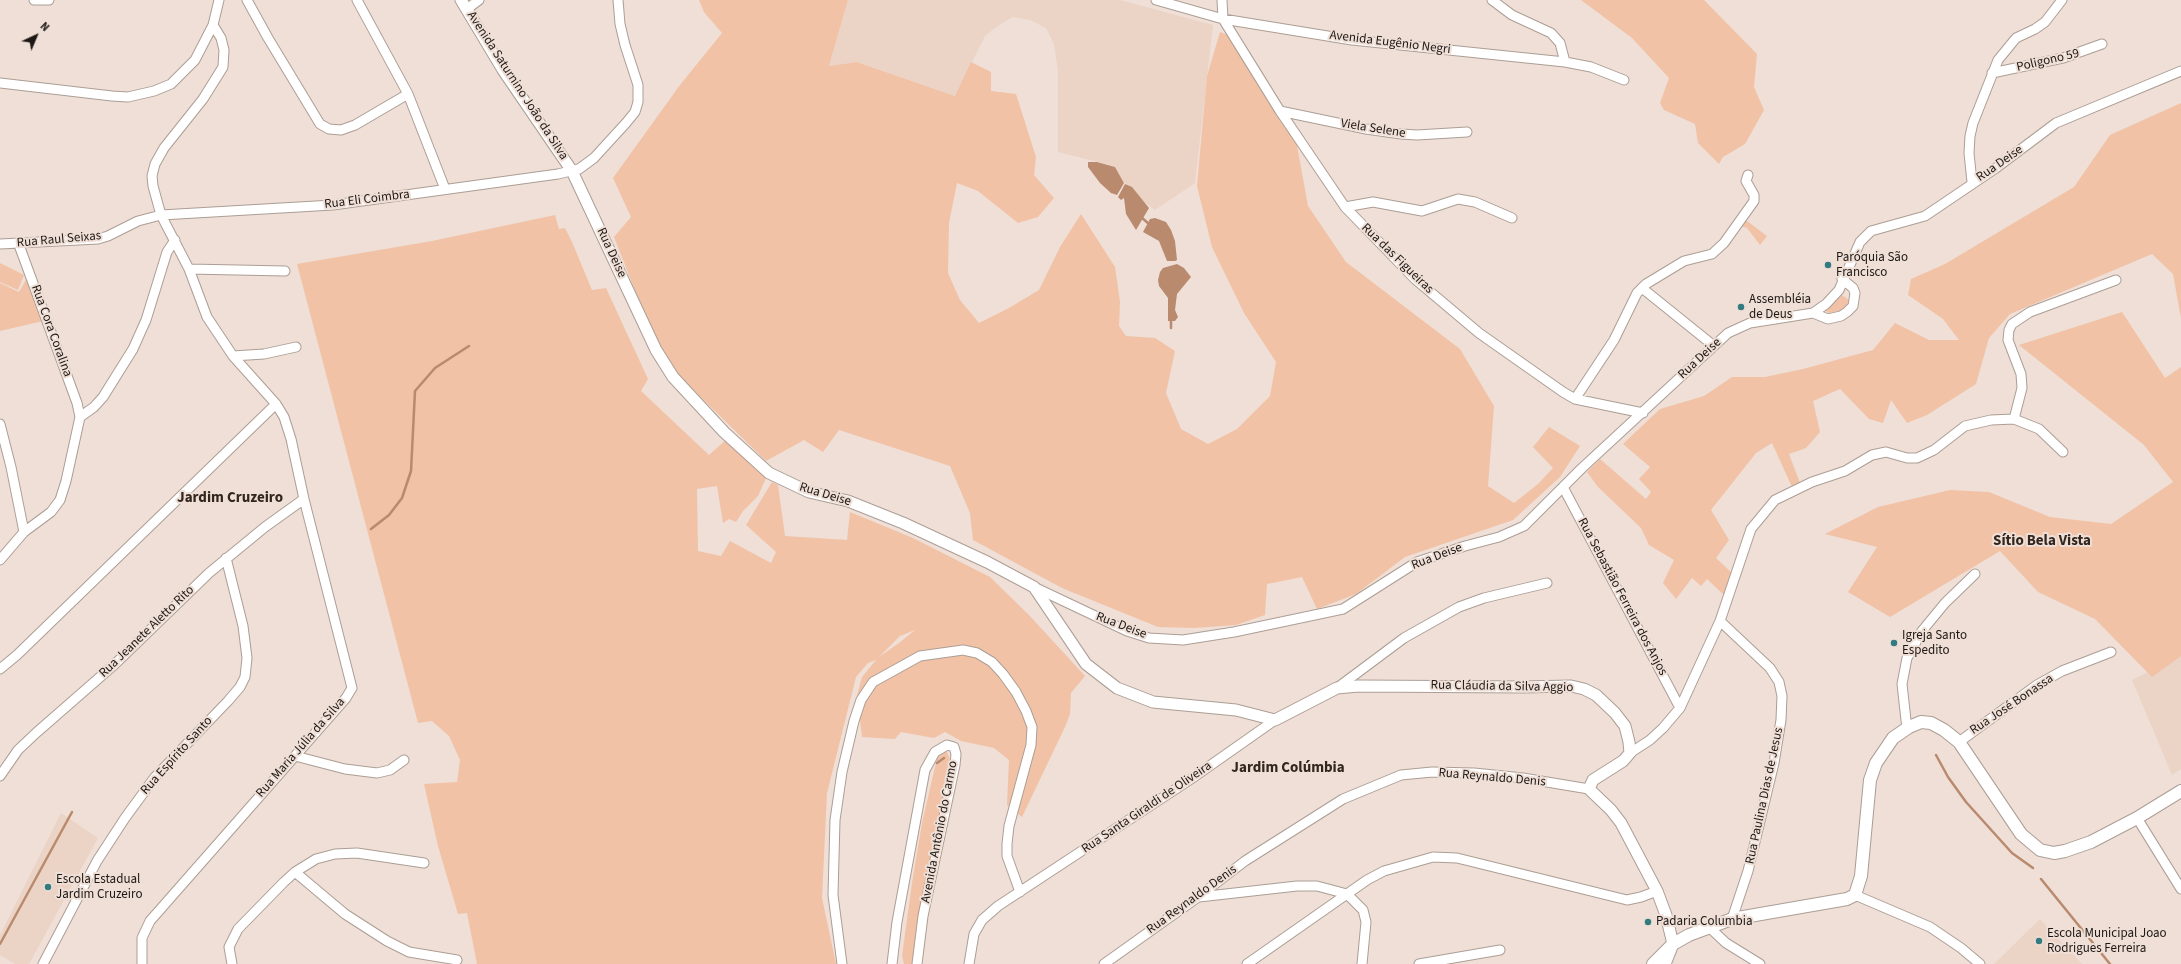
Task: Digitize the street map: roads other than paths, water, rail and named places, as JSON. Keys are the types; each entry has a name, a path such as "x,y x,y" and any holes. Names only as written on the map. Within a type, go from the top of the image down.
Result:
{"main road":[{"path":"1653,964 1673,944 1709,927 1732,920 1847,899 1855,895 1861,876 1870,780 1876,763 1893,738 1921,722 1931,724 1944,730 1959,742 2017,830 2032,845 2040,850 2054,853 2092,842 2137,818 2181,791"}],"street":[{"path":"34,0 49,0"},
{"path":"0,83 128,97 154,91 171,84 188,69 204,46 214,25 219,0"},
{"path":"247,0 272,45 320,124 329,129 341,130 355,125 408,94"},
{"path":"357,0 408,94 445,189"},
{"path":"464,5 479,0"},
{"name":"Rua Eli Coimbra","path":"161,215 333,205 572,171 586,165 635,112 638,102 638,85 620,24 618,0"},
{"name":"Avenida Eugênio Negri","path":"1156,0 1223,19 1352,40 1565,62 1591,67 1624,80"},
{"path":"1222,0 1223,19"},
{"path":"1492,0 1512,15 1551,33 1560,43 1565,62"},
{"path":"1972,182 1969,154 1970,136 1992,73 2005,49 2016,38 2036,29 2045,22 2062,0"},
{"name":"Avenida Saturnino João da Silva","path":"464,5 514,87 572,171"},
{"name":"Rua das Figueiras","path":"1223,19 1280,111 1345,207 1415,279 1459,317 1548,383 1575,399 1643,413"},
{"path":"214,25 221,38 224,50 223,68 203,99 164,148 155,164 152,176 153,186 161,215 189,269 207,317 233,356 276,404 284,417 291,439 304,498"},
{"name":"Poligono 59","path":"1992,73 2064,58 2102,44"},
{"name":"Rua Deise","path":"572,171 656,350 672,377 751,457 769,473 787,483 809,492 848,501 902,523 987,562 1034,587 1127,631 1150,638 1183,640 1242,631 1343,609 1417,562 1465,546 1499,537 1524,526 1563,487 1728,333 1740,326 1765,320 1813,313 1826,304 1839,290 1851,258 1864,235 1871,230 1924,216 1940,207 1972,182 1996,168 2056,123 2181,71"},
{"name":"Viela Selene","path":"1280,111 1366,129 1401,134 1417,135 1467,132"},
{"path":"1575,399 1614,340 1637,293 1666,271 1691,258 1712,254 1724,243 1754,201 1754,195 1746,181 1748,175"},
{"path":"1345,207 1373,202 1422,211 1458,199 1475,202 1512,218"},
{"name":"Rua Raul Seixas","path":"0,244 19,245 98,239 108,236 138,221 161,215"},
{"path":"0,560 24,532 51,512 60,500 66,481 80,417 94,407 103,397 134,349 146,320 167,252 175,240"},
{"name":"Rua Cora Coralina","path":"19,245 78,403 80,417"},
{"path":"189,269 284,271"},
{"name":"Rua Deise","path":"1813,313 1828,319 1841,316 1853,306 1855,293 1853,288 1842,279"},
{"path":"2014,419 2022,388 2021,374 2008,340 2009,330 2012,324 2030,312 2116,280"},
{"path":"1642,288 1714,346"},
{"path":"233,356 296,348"},
{"path":"0,669 36,637 276,404"},
{"path":"1665,964 1673,944 1666,915 1657,891 1620,823 1611,810 1589,789 1593,780 1623,761 1630,753 1650,740 1663,728 1680,708 1720,621 1751,530 1775,500 1812,482 1845,471 1872,455 1886,452 1907,458 1917,458 1934,450 1965,426 1991,420 2014,419 2039,429 2063,452"},
{"path":"0,424 11,467 24,532"},
{"name":"Rua Sebastião Ferreira dos Anjos","path":"1563,487 1680,708"},
{"name":"Rua Jeanete Aletto Rito","path":"0,776 18,750 115,664 177,603 226,558 304,498"},
{"name":"Rua Maria Júlia da Silva","path":"142,964 142,938 150,921 346,698 352,688 352,683 304,498"},
{"name":"Rua Espírito Santo","path":"43,964 97,861 125,818 155,777 228,701 240,687 245,677 247,658 243,626 226,558"},
{"path":"1907,729 1902,684 1907,658 1922,631 1945,603 1975,574"},
{"name":"Rua Santa Giraldi de Oliveira","path":"969,964 974,934 982,920 998,906 1191,779 1276,720 1336,688 1404,638 1453,611 1484,598 1547,583"},
{"path":"1034,587 1086,664 1117,688 1153,702 1236,710 1276,720"},
{"name":"Rua Paulina Dias de Jesus","path":"1720,621 1770,668 1780,682 1782,696 1781,720 1774,763 1748,871 1732,920"},
{"path":"842,964 833,895 835,820 842,772 854,721 861,700 873,682 920,656 963,650 977,653 992,662 1016,692 1026,711 1032,727 1031,745 1009,826 1007,844 1007,856 1020,892"},
{"name":"Rua José Bonassa","path":"1959,742 2037,685 2062,672 2111,652"},
{"name":"Rua Cláudia da Silva Aggio","path":"1336,688 1358,686 1571,686 1584,689 1596,695 1616,713 1628,734 1630,753"},
{"name":"Avenida Antônio do Carmo","path":"892,964 897,922 925,770 935,752 947,745 954,748 956,754 955,765 923,916 917,964"},
{"path":"295,756 346,769 377,773 390,770 404,760"},
{"name":"Rua Reynaldo Denis","path":"1104,964 1198,897 1245,861 1342,799 1401,775 1432,772 1474,773 1523,778 1589,789"},
{"path":"2137,818 2181,889"},
{"path":"232,964 229,947 238,929 266,898 295,872 316,859 335,854 357,853 424,863"},
{"path":"1247,964 1347,894 1384,872 1433,857 1457,858 1627,900 1641,898 1657,891"},
{"path":"295,872 345,914 381,938 409,952 457,960"},
{"path":"1198,897 1297,886 1317,886 1347,894 1363,910 1366,922 1362,964"},
{"path":"1855,895 1930,927 1961,948 1980,964"},
{"path":"1709,927 1726,943 1760,964"},
{"path":"1419,964 1500,950"}],"waterway":[{"path":"1141,217 1149,224"},
{"path":"1171,319 1171,328"},
{"path":"371,529 389,515 402,498 411,471 415,391 435,368 469,346"},
{"path":"1936,755 1948,777 1966,802 2012,853 2033,868"},
{"path":"937,763 944,758"},
{"path":"0,944 72,812"},
{"path":"2041,879 2110,964"}],"place":[{"name":"Paróquia São Francisco","path":"1828,265"},
{"name":"Assembléia de Deus","path":"1741,307"},
{"name":"Igreja Santo Espedito","path":"1894,643"},
{"name":"Escola Estadual Jardim Cruzeiro","path":"48,887"},
{"name":"Padaria Columbia","path":"1648,922"},
{"name":"Escola Municipal Joao Rodrigues Ferreira","path":"2039,941"}],"district":[{"name":"Jardim Cruzeiro","path":"230,499"},
{"name":"Sítio Bela Vista","path":"2042,542"},
{"name":"Jardim Colúmbia","path":"1288,769"}]}
